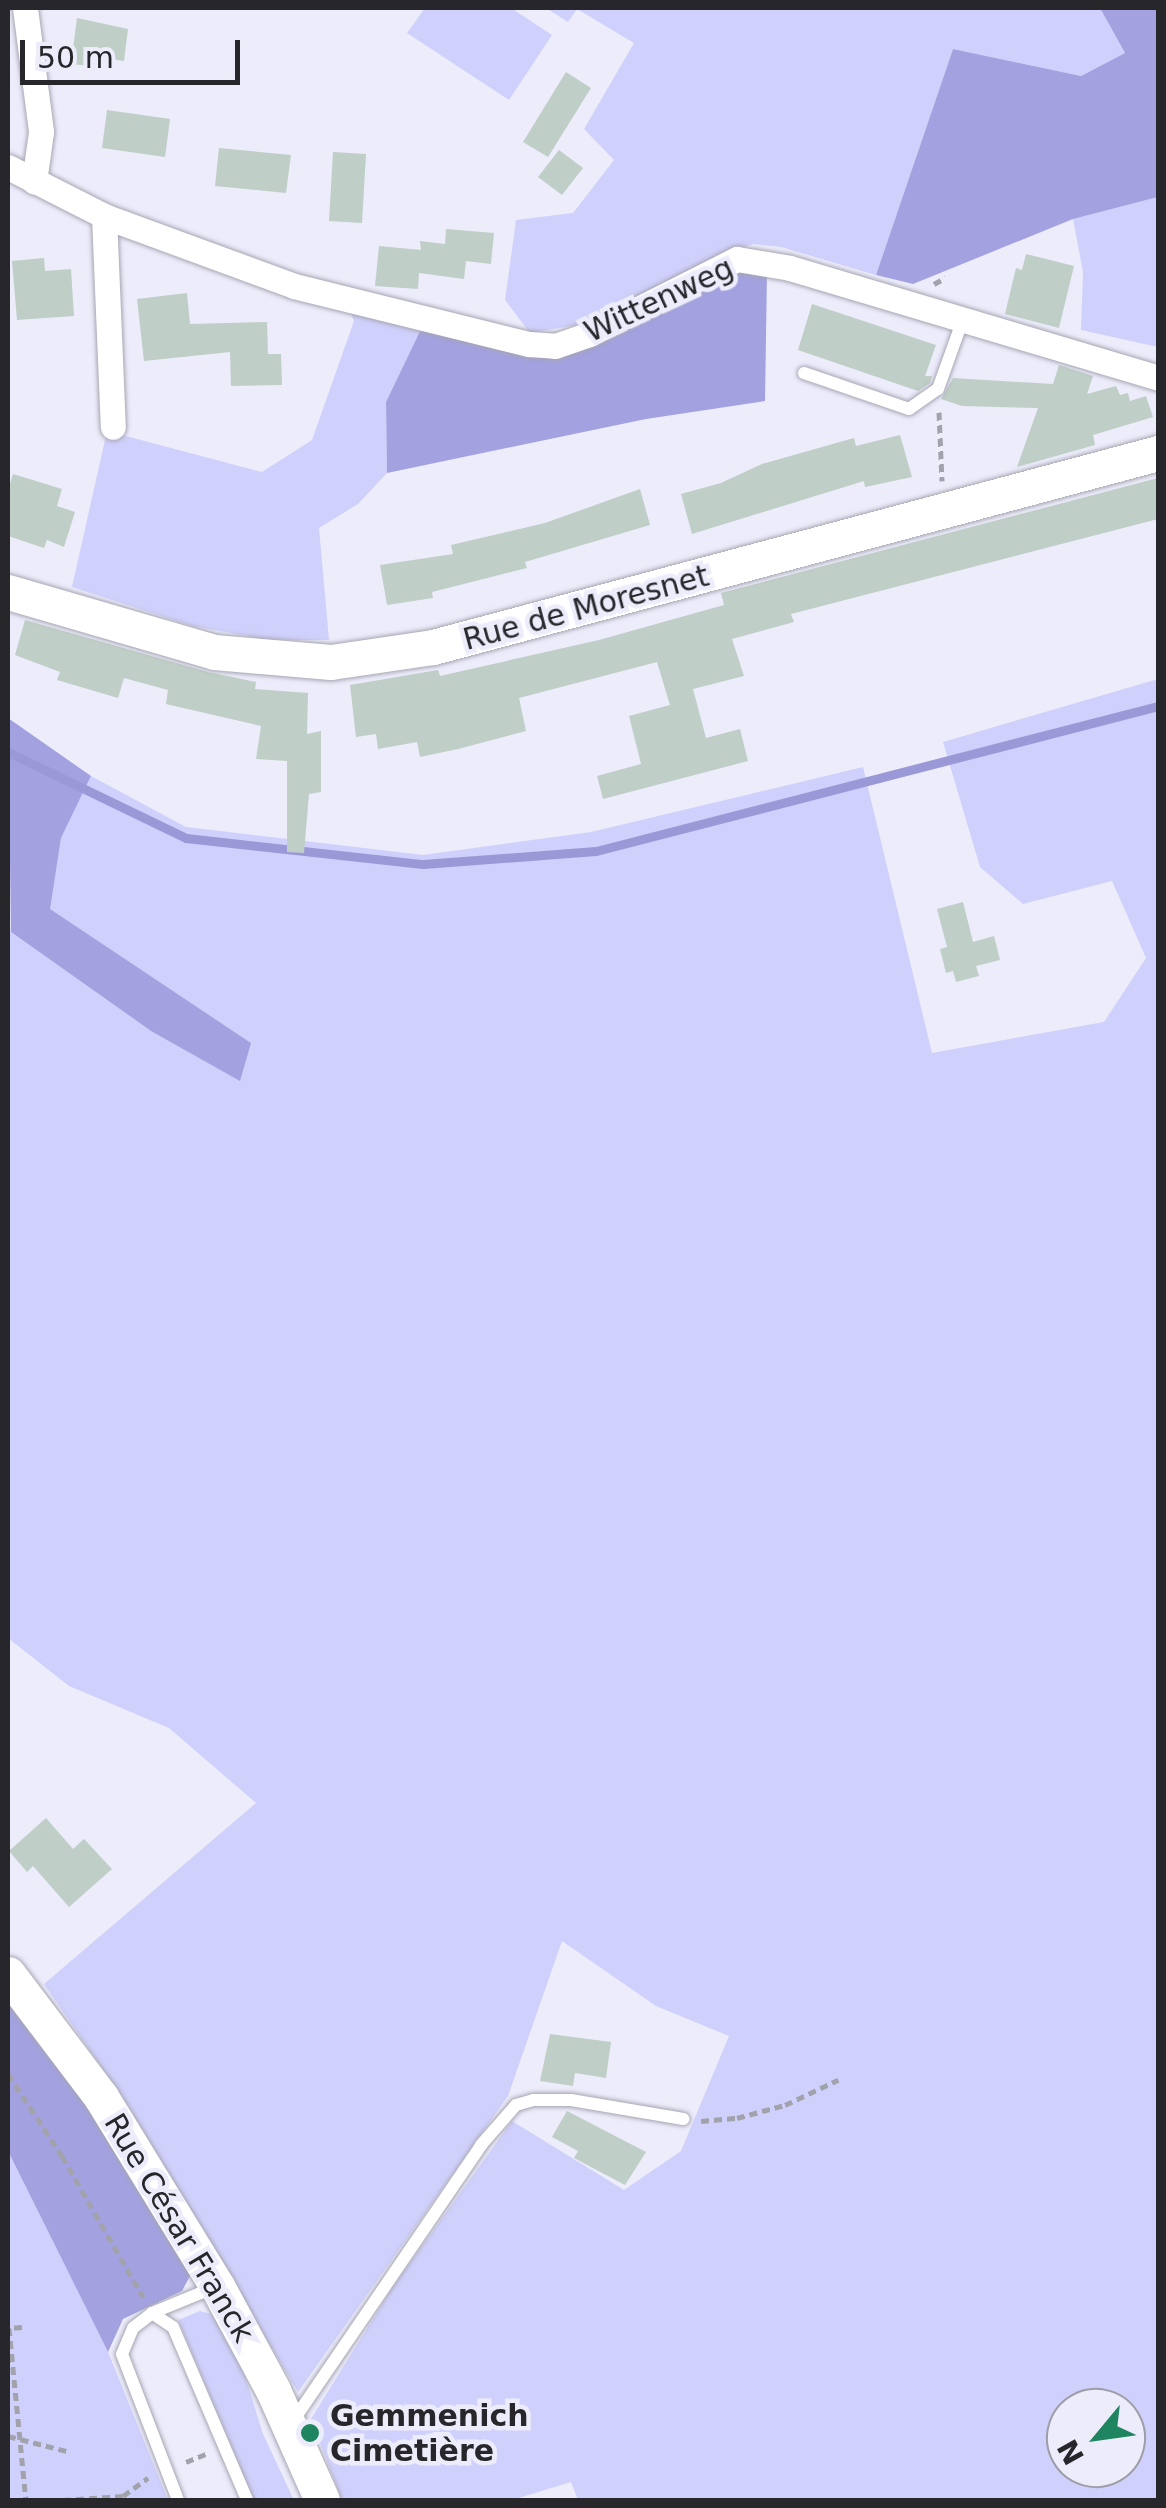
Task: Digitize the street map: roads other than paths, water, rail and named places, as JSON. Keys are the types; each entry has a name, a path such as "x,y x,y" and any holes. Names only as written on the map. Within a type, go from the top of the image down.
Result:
{"street":[{"path":"25,8 41,132 34,182"},
{"name":"Wittenweg","path":"8,168 104,216 294,286 512,340 555,346 589,334 737,259 824,279 1158,378"},
{"path":"104,216 113,427"},
{"name":"Rue de Moresnet","path":"8,592 214,652 331,662 434,647 1158,453"},
{"name":"Rue César Franck","path":"8,1974 102,2096 217,2286 290,2426 322,2500"}],"lane":[{"path":"804,373 909,409 938,389 962,322"},
{"path":"290,2426 481,2145 516,2105 533,2100 571,2100 683,2119"},
{"path":"178,2500 122,2354 133,2328 152,2313 217,2286"},
{"path":"152,2313 173,2326 246,2500"}],"waterway":[{"path":"8,752 186,838 423,864 596,851 1158,706"}],"place":[{"name":"Gemmenich Cimetière","path":"310,2433"}]}
